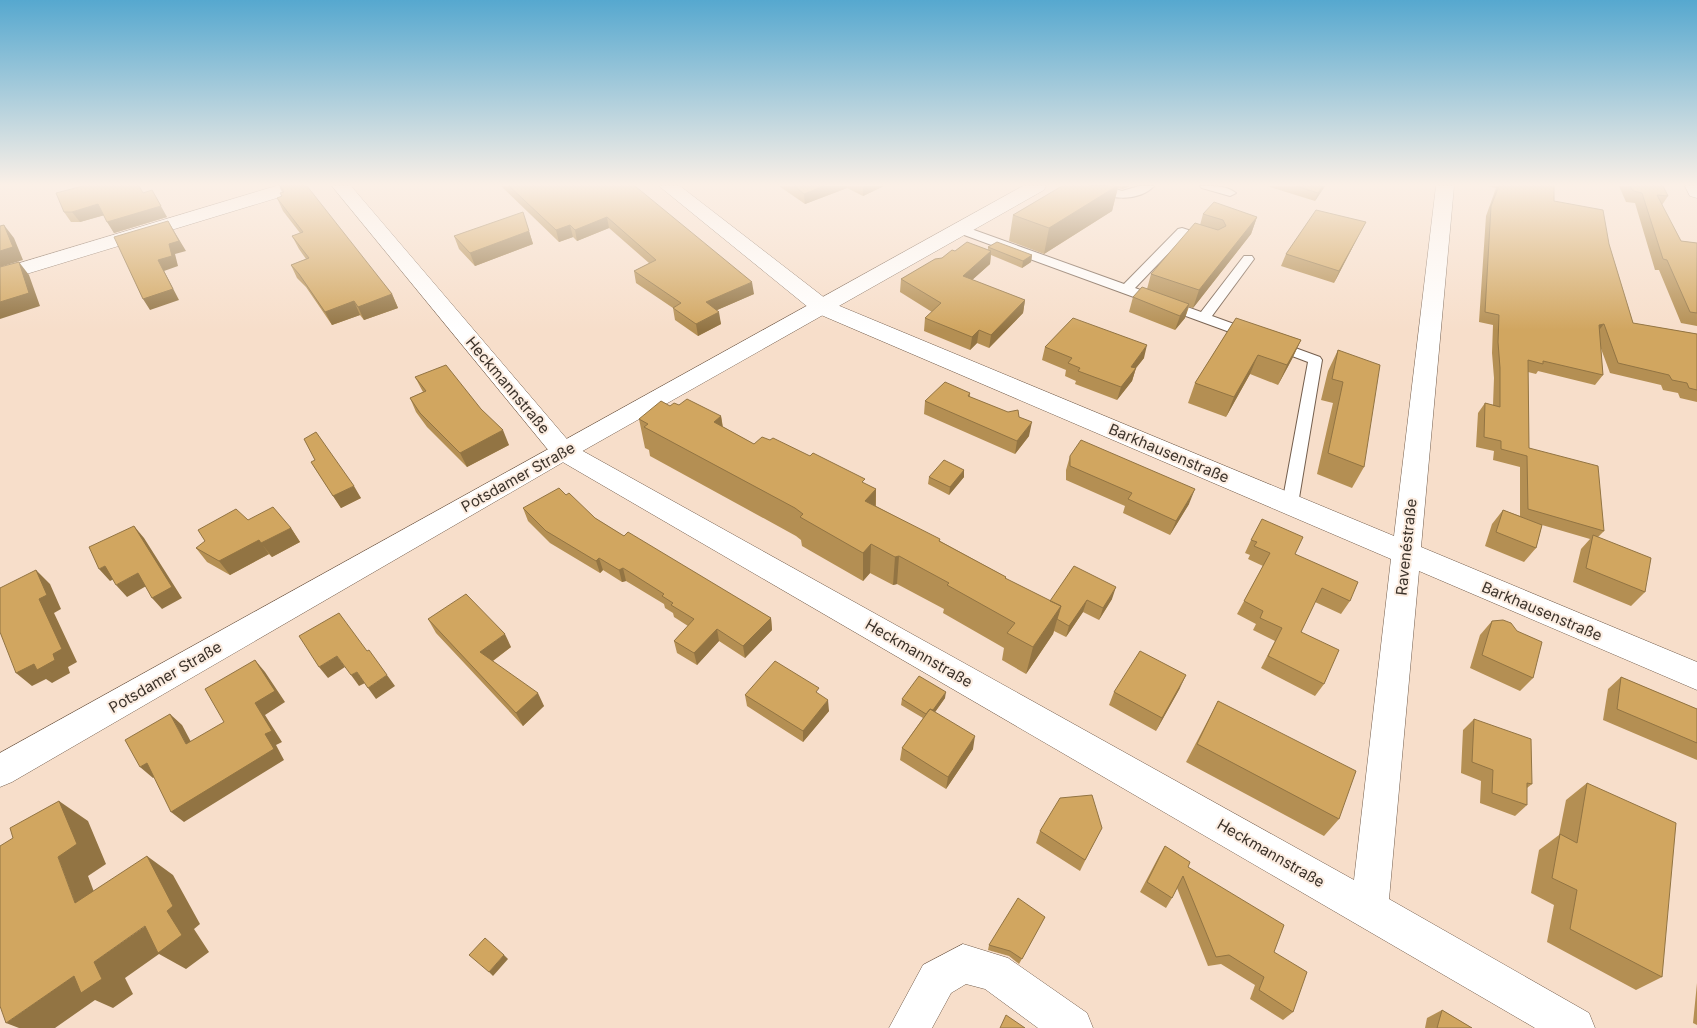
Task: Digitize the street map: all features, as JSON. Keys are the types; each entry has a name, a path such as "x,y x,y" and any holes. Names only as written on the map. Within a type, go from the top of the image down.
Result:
{"street":[{"path":"0,276 138,234"},
{"name":"Heckmannstraße","path":"381,234 563,451 1369,909 1574,1028"},
{"name":"Barkhausenstraße","path":"729,234 822,307 1697,676"},
{"name":"Potsdamer Straße","path":"0,771 563,451 951,234"},
{"name":"Ravenéstraße","path":"1369,909 1440,234"},
{"path":"910,1028 937,979 963,964 994,972 1072,1028"}],"lane":[{"path":"974,234 1315,360 1290,504"},
{"path":"1126,290 1180,234"},
{"path":"1188,234 1213,242"},
{"path":"1204,318 1248,259"}],"building":[{"path":"0,234 8,234 13,247 0,251"},
{"path":"124,234 175,234 179,241 169,244 172,256 158,260 173,289 143,299 114,237"},
{"path":"298,234 345,234 392,294 358,307 354,301 325,312 291,265 309,258 292,236"},
{"path":"460,234 521,234 470,253 454,236"},
{"path":"626,234 693,234 752,282 706,302 719,312 696,324 673,308 681,303 634,271 656,260"},
{"path":"1186,234 1244,234 1199,290 1151,274"},
{"path":"1300,234 1359,234 1339,271 1286,254"},
{"path":"1489,234 1607,234 1633,323 1697,334 1697,390 1689,388 1687,383 1672,380 1669,375 1618,363 1604,324 1599,325 1603,375 1543,361 1543,364 1528,360 1529,448 1598,466 1604,531 1528,509 1527,456 1501,449 1501,441 1484,437 1485,403 1500,407 1499,315 1485,312"},
{"path":"1655,234 1677,234 1681,241 1697,243 1697,313 1690,312 1667,260 1663,259"},
{"path":"967,242 991,251 963,276 1025,300 991,335 979,330 972,337 925,318 941,303 901,279 935,259 942,258 952,250 955,251"},
{"path":"997,242 1032,255 1023,261 988,247"},
{"path":"19,262 29,293 0,302 0,267"},
{"path":"1142,287 1189,304 1180,316 1133,297"},
{"path":"1073,318 1147,345 1131,367 1136,368 1121,387 1078,371 1080,368 1068,363 1072,358 1045,347"},
{"path":"1236,318 1301,340 1287,365 1258,355 1234,397 1195,383"},
{"path":"1338,350 1380,365 1364,467 1328,453 1343,382 1332,379"},
{"path":"446,365 481,409 503,430 460,453 420,413 410,398 426,391 415,377"},
{"path":"945,382 970,393 968,396 1008,412 1018,410 1019,417 1032,422 1017,441 925,401"},
{"path":"687,399 721,416 714,422 754,444 762,437 770,440 773,438 810,456 813,453 865,479 862,482 876,489 865,501 940,539 939,541 1005,578 1061,606 1033,647 1007,633 1015,623 947,585 949,583 899,556 895,557 871,544 863,553 800,517 803,514 795,508 644,427 648,424 639,419 661,401 670,406 674,403 679,405"},
{"path":"316,432 354,486 333,496 311,462 315,460 304,439"},
{"path":"1081,440 1195,489 1176,521 1128,499 1132,493 1070,466 1070,456"},
{"path":"944,460 964,470 950,487 929,477"},
{"path":"559,488 566,495 569,493 595,518 624,536 628,532 771,618 743,646 717,629 694,653 674,641 694,619 671,605 673,603 662,596 664,594 623,568 619,570 599,558 596,561 546,531 523,508"},
{"path":"273,507 291,528 261,543 259,540 219,561 196,548 205,541 198,530 236,509 248,520"},
{"path":"1503,510 1542,525 1536,548 1496,532"},
{"path":"1262,519 1303,537 1295,554 1358,582 1350,601 1322,588 1301,632 1339,650 1324,684 1268,656 1282,628 1260,618 1263,611 1244,601 1270,553 1254,546 1257,542 1251,540"},
{"path":"134,526 172,587 152,598 138,573 116,585 105,566 99,569 89,547"},
{"path":"1593,535 1651,558 1645,592 1586,568"},
{"path":"1074,566 1116,587 1103,608 1087,600 1069,626 1057,619 1061,606 1050,601"},
{"path":"36,570 47,595 39,599 62,649 53,654 55,660 37,670 34,664 16,673 0,632 0,588"},
{"path":"466,594 505,634 480,652 538,693 516,713 428,619"},
{"path":"339,613 387,675 368,688 357,672 351,675 337,656 319,667 299,636"},
{"path":"1503,620 1511,623 1517,631 1542,642 1533,678 1482,655 1492,621"},
{"path":"1140,651 1186,675 1162,718 1114,692"},
{"path":"255,660 275,691 255,703 272,731 265,734 274,749 171,812 147,763 140,767 125,740 170,714 186,744 224,722 205,689"},
{"path":"775,661 819,688 816,692 828,700 803,731 745,695"},
{"path":"919,676 946,692 933,710 930,709 926,714 902,699"},
{"path":"1621,677 1697,709 1697,743 1617,709"},
{"path":"1218,701 1356,771 1339,819 1197,744"},
{"path":"930,709 975,736 948,777 902,748"},
{"path":"1474,719 1531,739 1532,784 1527,783 1527,805 1492,793 1493,770 1472,762"},
{"path":"1587,783 1676,823 1662,977 1570,929 1577,890 1552,878 1560,834 1577,843"},
{"path":"1092,795 1102,828 1085,860 1040,831 1060,798"},
{"path":"59,801 77,844 58,857 75,903 147,856 173,906 167,911 182,935 158,953 145,926 94,962 102,979 81,993 74,976 6,1023 0,1006 0,846 13,838 10,828"},
{"path":"1165,846 1190,862 1188,867 1284,925 1274,952 1307,972 1293,1012 1259,990 1264,977 1229,955 1216,957 1183,876 1172,898 1147,882"},
{"path":"1018,898 1045,917 1022,959 1010,951 989,945"},
{"path":"485,938 504,955 489,972 469,955"},
{"path":"1442,1010 1472,1028 1437,1028"},
{"path":"1006,1015 1025,1028 1000,1028"}]}
